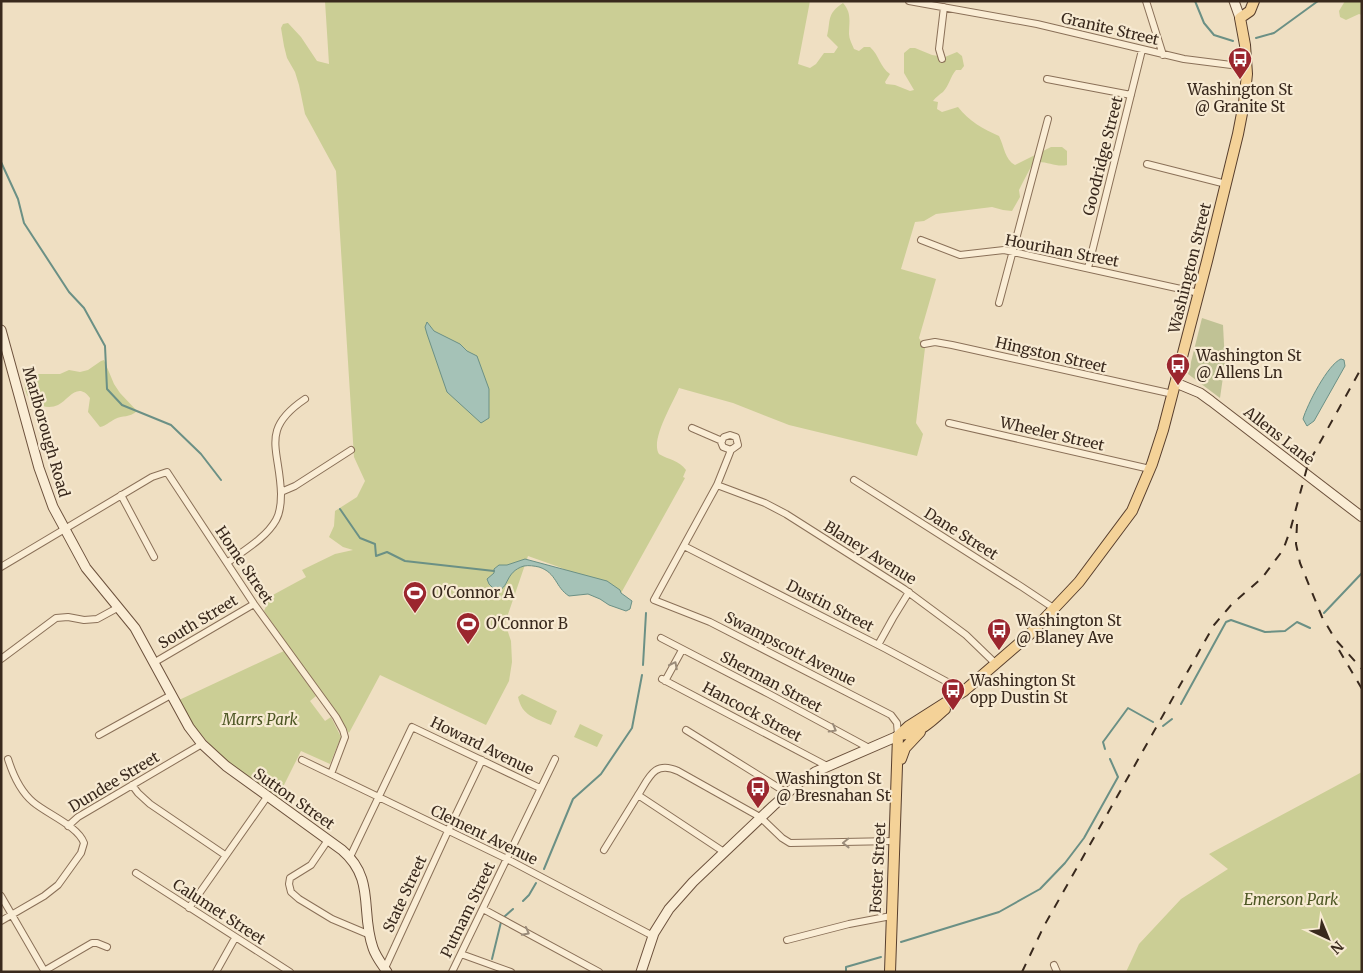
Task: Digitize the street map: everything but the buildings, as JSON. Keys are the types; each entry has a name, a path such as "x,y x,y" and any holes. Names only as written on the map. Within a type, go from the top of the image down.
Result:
{"main road":[{"path":"1240,18 1250,12 1254,1"},
{"name":"Washington Street","path":"898,736 909,735 928,724 1055,609 1079,582 1126,522 1136,502 1158,447 1173,394 1226,184 1244,104 1245,45 1240,18"},
{"name":"Washington Street","path":"898,736 923,717 964,691"},
{"path":"898,772 905,748 928,724"},
{"name":"Foster Street","path":"890,972 898,736"}],"street":[{"name":"Granite Street","path":"909,1 1037,24 1163,55 1246,67"},
{"path":"1146,1 1163,55"},
{"path":"1234,1 1240,18"},
{"path":"942,59 939,49 944,7"},
{"name":"Goodridge Street","path":"1088,268 1142,50"},
{"path":"1047,79 1131,95"},
{"path":"1000,303 1048,119"},
{"path":"1147,164 1226,184"},
{"name":"Hourihan Street","path":"921,240 960,255 1004,250 1199,293"},
{"name":"Marlborough Road","path":"1,330 4,351 39,468 53,507 86,568 135,628 155,662"},
{"name":"Hingston Street","path":"924,344 935,342 947,344 1173,394"},
{"name":"Allens Lane","path":"1176,382 1206,397 1362,517"},
{"path":"227,562 260,538 273,525 280,510 281,492 276,447 277,429 287,413 305,399"},
{"name":"Wheeler Street","path":"949,423 1150,469"},
{"path":"692,428 722,441"},
{"path":"684,546 717,485 731,450 738,444 736,437 730,435 724,437 722,441 723,447 731,450"},
{"path":"281,492 295,486 351,450"},
{"name":"Home Street","path":"1,567 152,477 167,472 254,604 336,717 343,730 344,740 331,774"},
{"name":"Dane Street","path":"854,480 1055,609"},
{"name":"Blaney Avenue","path":"717,485 765,503 786,514 910,592 966,635 996,664"},
{"path":"121,495 154,557"},
{"name":"Swampscott Avenue","path":"684,546 654,600 710,622 891,715 897,723 898,736"},
{"name":"Dustin Street","path":"684,546 878,644 964,691"},
{"path":"878,644 910,592"},
{"name":"South Street","path":"155,662 254,604"},
{"path":"1,659 56,618 68,617 97,620 119,607"},
{"name":"Sherman Street","path":"661,638 869,748"},
{"name":"Hancock Street","path":"682,650 664,680 827,766"},
{"name":"Sutton Street","path":"155,662 171,695 202,744 232,772 328,840 350,857 359,868 375,954 386,970"},
{"path":"99,735 171,695"},
{"name":"Howard Avenue","path":"378,796 412,727 540,788"},
{"path":"686,730 787,793"},
{"name":"Washington Street","path":"641,972 653,936 664,916 679,896 760,817 800,782 827,766 898,736"},
{"name":"Dundee Street","path":"8,759 14,777 27,796 68,826 78,817 202,744"},
{"name":"Putnam Street","path":"452,972 555,759"},
{"name":"Clement Avenue","path":"302,760 507,859 653,936"},
{"name":"State Street","path":"386,970 482,760"},
{"path":"604,850 656,770 666,766 760,817 782,838 794,844 895,842"},
{"path":"132,785 150,804 225,856"},
{"path":"638,795 724,852"},
{"path":"350,857 378,796"},
{"path":"188,908 267,797"},
{"path":"1,921 56,887 81,853 84,842 68,826"},
{"path":"328,840 311,865 290,878 291,892 326,916 370,935"},
{"name":"Calumet Street","path":"136,873 290,972"},
{"path":"1,896 44,972 92,943 95,942 107,947"},
{"path":"483,909 599,972"},
{"path":"786,940 849,924 891,916"},
{"path":"216,972 236,938"},
{"path":"461,954 511,972"}],"green space":[{"path":"325,1 810,1 798,64 810,68 816,64 824,53 834,53 838,47 827,36 830,18 834,11 843,3 849,14 849,36 854,49 859,51 864,47 870,47 873,50 890,74 885,82 886,84 895,85 910,91 914,90 904,73 904,53 910,48 945,57 957,52 962,56 964,66 961,70 956,70 945,90 933,101 938,102 937,109 942,112 958,107 977,124 999,136 1009,160 1015,165 1051,147 1062,147 1067,151 1067,165 1033,163 1019,190 1020,197 1012,211 992,207 936,214 924,221 915,222 901,269 936,279 919,338 925,348 916,423 923,434 917,456 789,425 733,403 679,388 660,431 657,448 659,454 677,462 686,470 683,477 685,478 620,595 559,567 528,556 505,623 511,641 512,662 509,681 486,725 380,675 349,733 264,611 271,596 306,577 302,570 335,554 353,550 343,547 329,537 334,526 335,511 357,497 365,481 354,457 336,171 305,114 295,72 287,58 281,28 283,24 288,23 301,37 317,61 329,64"},
{"path":"1345,1 1362,1 1362,15 1359,14 1346,20 1340,17 1339,11"},
{"path":"1202,318 1223,325 1225,363 1220,398 1188,374"},
{"path":"104,360 114,384 137,411 129,416 118,418 100,427 88,412 90,398 86,393 78,391 58,405 50,407 37,404 27,395 24,380 27,376 34,374 60,374 69,370 80,372 88,370"},
{"name":"Marrs Park","path":"284,651 316,696 310,701 325,721 331,717 341,737 330,764 301,751 278,797 219,755 192,724 179,700"},
{"path":"522,694 557,711 551,725 530,716 526,712 518,697"},
{"path":"580,724 603,735 597,747 574,737"},
{"name":"Emerson Park","path":"1362,772 1362,972 1126,972 1139,944 1181,899 1228,869 1209,854"}],"shaded area":[{"path":"427,322 434,331 460,344 467,351 477,356 489,389 489,418 481,423 447,392 425,327"},
{"path":"1341,359 1344,360 1345,366 1314,421 1307,426 1303,419 1313,395 1324,376"},
{"path":"525,559 607,581 632,601 630,609 626,611 609,605 588,594 569,596 561,589 553,576 535,566 526,566 513,572 500,590 496,591 489,584 487,579 499,565 507,565"}],"waterway":[{"path":"1195,1 1204,23 1214,35 1233,41"},
{"path":"1256,38 1274,33 1318,1"},
{"path":"1,162 18,199 24,223 69,292 84,308 105,346 107,389 122,405 171,425 201,454 221,480"},
{"path":"340,509 360,538 375,544 376,556 387,552 405,561 494,571"},
{"path":"1324,613 1362,573"},
{"path":"643,665 646,613"},
{"path":"1181,704 1226,622 1231,620 1265,632 1285,631 1297,622 1310,628"},
{"path":"544,869 573,799 601,774 632,728 642,675"},
{"path":"1105,749 1103,742 1128,708 1153,722"},
{"path":"1163,726 1172,719"},
{"path":"901,942 999,912 1040,889 1065,863 1084,838 1118,777 1110,759"},
{"path":"523,901 536,883"},
{"path":"504,917 513,909"},
{"path":"492,959 501,922"},
{"path":"846,972 846,967 881,957"}],"railway":[{"path":"1022,972 1044,926 1214,625 1232,604 1262,578 1283,550 1308,464 1362,367"},
{"path":"1297,524 1296,544 1300,563 1322,617 1335,639 1362,669"},
{"path":"1339,650 1362,689"}],"place":[{"name":"Washington St @ Granite St","path":"1240,80"},
{"name":"Washington St @ Allens Ln","path":"1178,386"},
{"name":"O'Connor A","path":"415,614"},
{"name":"O'Connor B","path":"468,645"},
{"name":"Washington St @ Blaney Ave","path":"999,651"},
{"name":"Washington St opp Dustin St","path":"953,711"},
{"name":"Washington St @ Bresnahan St","path":"758,809"}]}
